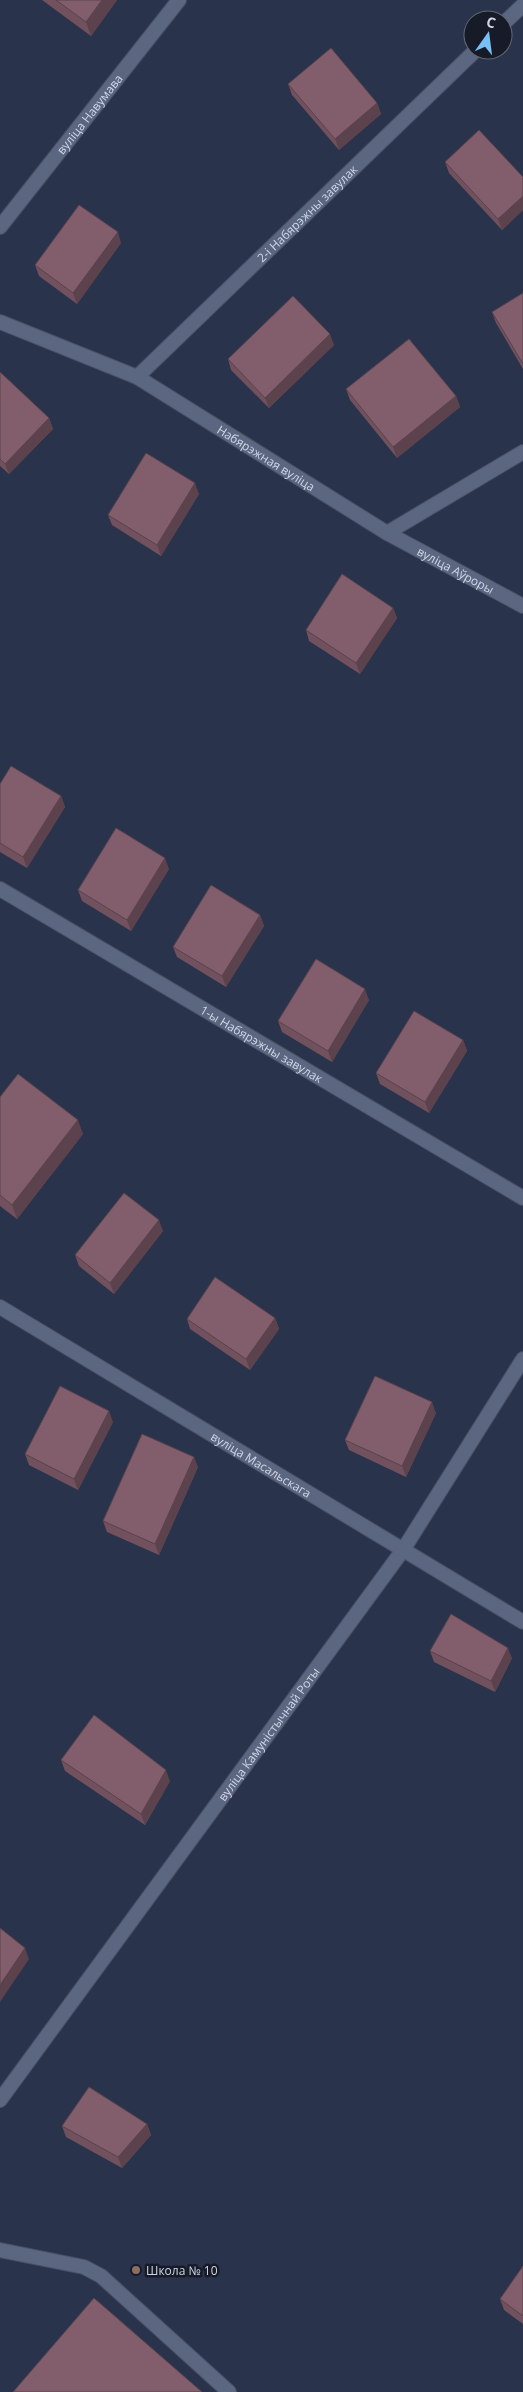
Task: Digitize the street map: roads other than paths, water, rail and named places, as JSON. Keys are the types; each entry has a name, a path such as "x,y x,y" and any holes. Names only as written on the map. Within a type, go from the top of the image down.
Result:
{"street":[{"name":"вуліца Навумава","path":"0,227 178,0"},
{"path":"513,14 523,5"},
{"name":"2-і Набярэжны завулак","path":"138,377 466,60"},
{"name":"Набярэжная вуліца","path":"0,322 138,377 387,533"},
{"path":"387,533 523,452"},
{"name":"вуліца Аўроры","path":"387,533 523,606"},
{"name":"1-ы Набярэжны завулак","path":"0,889 523,1198"},
{"name":"вуліца Масальскага","path":"0,1307 523,1622"},
{"name":"вуліца Камуністычнай Роты","path":"0,2100 403,1550 523,1359"},
{"path":"0,2250 84,2267 102,2276 230,2392"}],"place":[{"name":"Школа № 10","path":"136,2270"}]}
